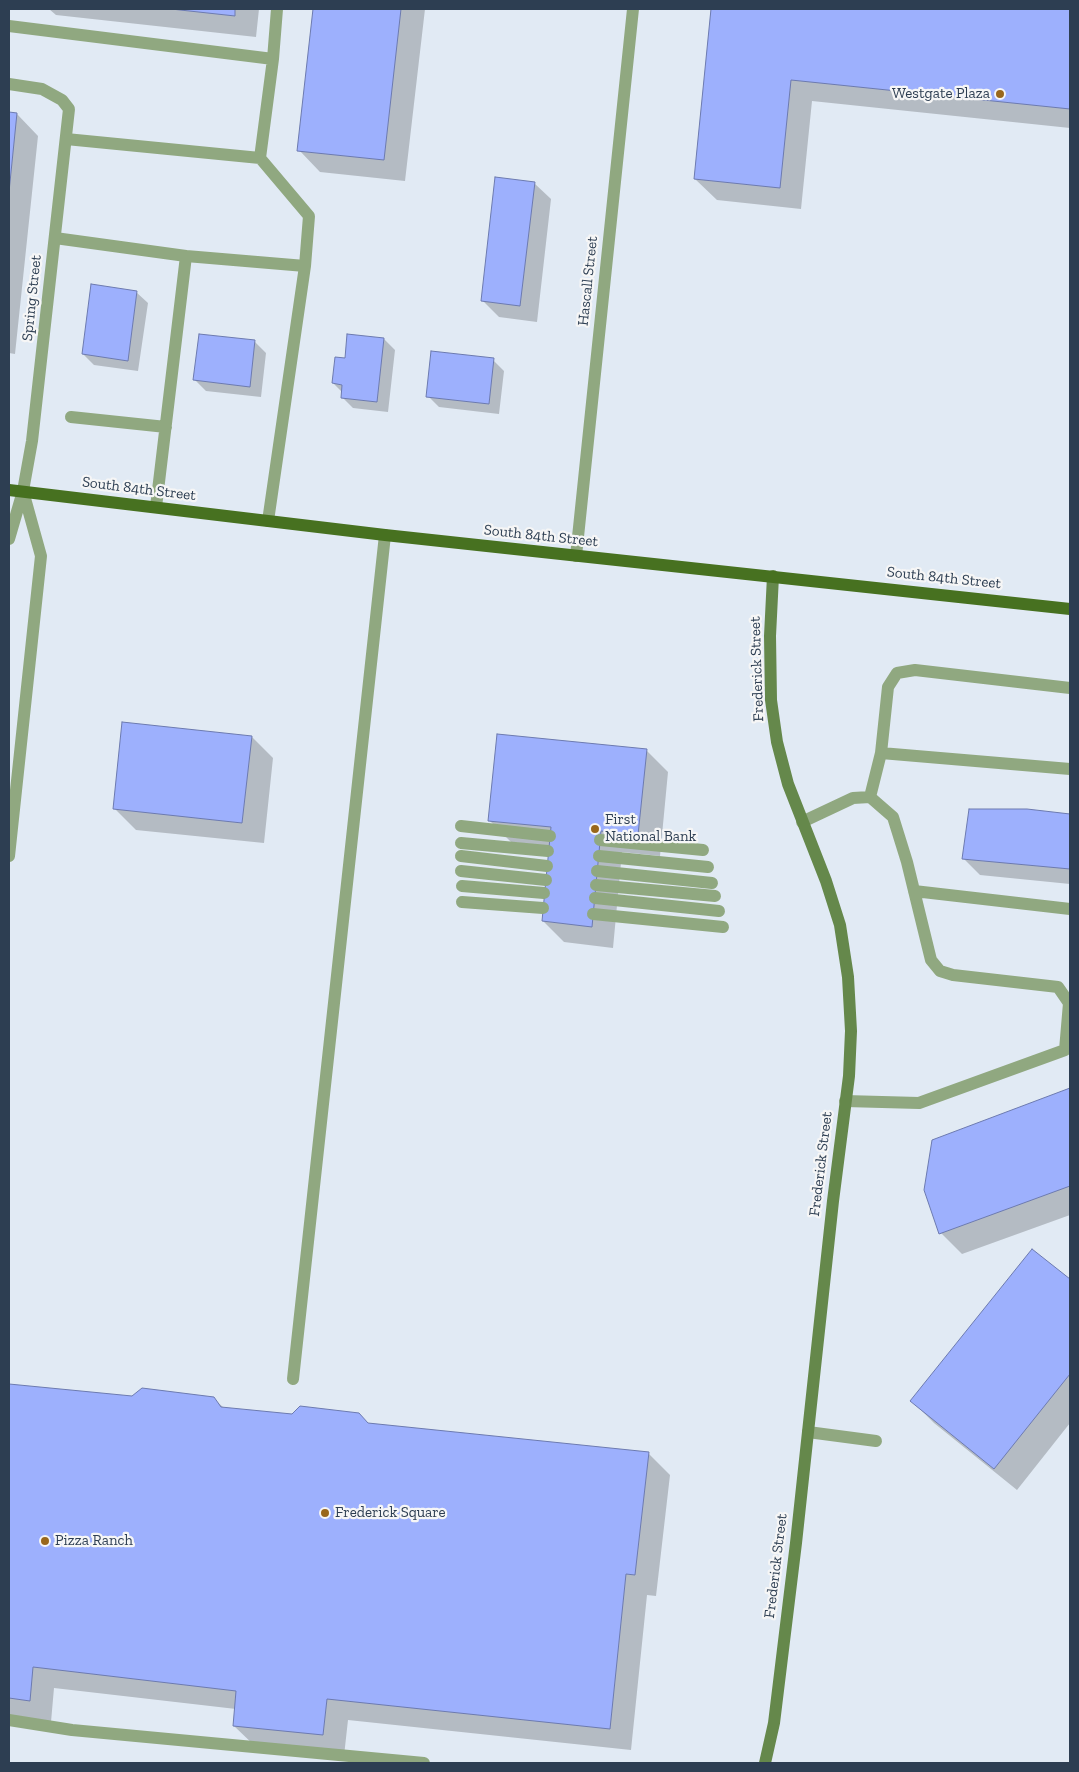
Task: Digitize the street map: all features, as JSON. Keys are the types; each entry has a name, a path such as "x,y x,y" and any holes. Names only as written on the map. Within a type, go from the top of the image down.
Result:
{"main road":[{"name":"South 84th Street","path":"9,490 385,536 1070,609"},
{"name":"Frederick Street","path":"765,1763 774,1723 845,1101 851,1031 848,977 840,925 826,881 788,784 777,742 771,700 770,636 773,576"}],"street":[{"path":"260,158 273,59 277,9"},
{"name":"Hascall Street","path":"576,556 633,9"},
{"path":"9,26 273,59"},
{"name":"Spring Street","path":"9,84 42,90 62,100 69,108 32,441 23,491 9,539"},
{"path":"66,139 260,158 309,216 305,266 268,521"},
{"path":"55,238 186,256 305,266"},
{"path":"156,507 186,256"},
{"path":"71,417 166,427"},
{"path":"9,856 41,556 23,491"},
{"path":"293,1379 385,536"},
{"path":"870,796 881,753 888,687 897,673 915,670 1070,688"},
{"path":"881,753 1070,769"},
{"path":"802,822 853,798 870,796"},
{"path":"845,1101 919,1103 1065,1050 1070,997 1058,987 953,975 940,971 931,960 907,862 892,817 870,796"},
{"path":"461,826 550,836"},
{"path":"600,840 703,850"},
{"path":"461,843 548,851"},
{"path":"462,856 547,866"},
{"path":"599,856 708,867"},
{"path":"461,871 545,887 462,886"},
{"path":"597,871 712,883"},
{"path":"596,884 715,896"},
{"path":"914,891 1070,909"},
{"path":"595,898 719,911"},
{"path":"462,902 543,908"},
{"path":"593,914 723,928"},
{"path":"808,1432 876,1441"},
{"path":"9,1720 72,1730 415,1763"}],"building":[{"path":"171,9 235,9 235,16"},
{"path":"313,9 401,9 384,160 297,151"},
{"name":"Westgate Plaza","path":"711,9 1070,9 1070,109 791,80 780,188 694,179"},
{"path":"9,112 17,113 9,192"},
{"path":"495,177 535,182 520,306 481,301"},
{"path":"91,284 137,291 128,361 82,354"},
{"path":"199,334 255,340 250,387 193,380"},
{"path":"347,334 384,338 377,402 341,398 342,385 332,383 335,357 345,358"},
{"path":"431,351 494,358 489,404 426,397"},
{"path":"122,722 252,736 242,823 113,809"},
{"name":"First National Bank","path":"497,734 647,749 638,835 601,831 592,927 542,921 551,827 488,821"},
{"path":"969,809 1027,809 1070,814 1070,869 962,859"},
{"path":"1070,1088 1070,1186 939,1234 924,1190 932,1140"},
{"path":"1032,1249 1070,1279 1070,1374 994,1469 910,1401"},
{"name":"Frederick Square","path":"9,1384 132,1396 142,1388 214,1397 221,1407 292,1414 300,1406 359,1413 368,1423 649,1452 635,1575 626,1574 610,1729 327,1699 323,1735 233,1726 236,1691 33,1667 30,1701 9,1698"}],"place":[{"name":"Westgate Plaza","path":"1000,94"},
{"name":"First National Bank","path":"595,829"},
{"name":"Frederick Square","path":"325,1513"},
{"name":"Pizza Ranch","path":"45,1541"}]}
